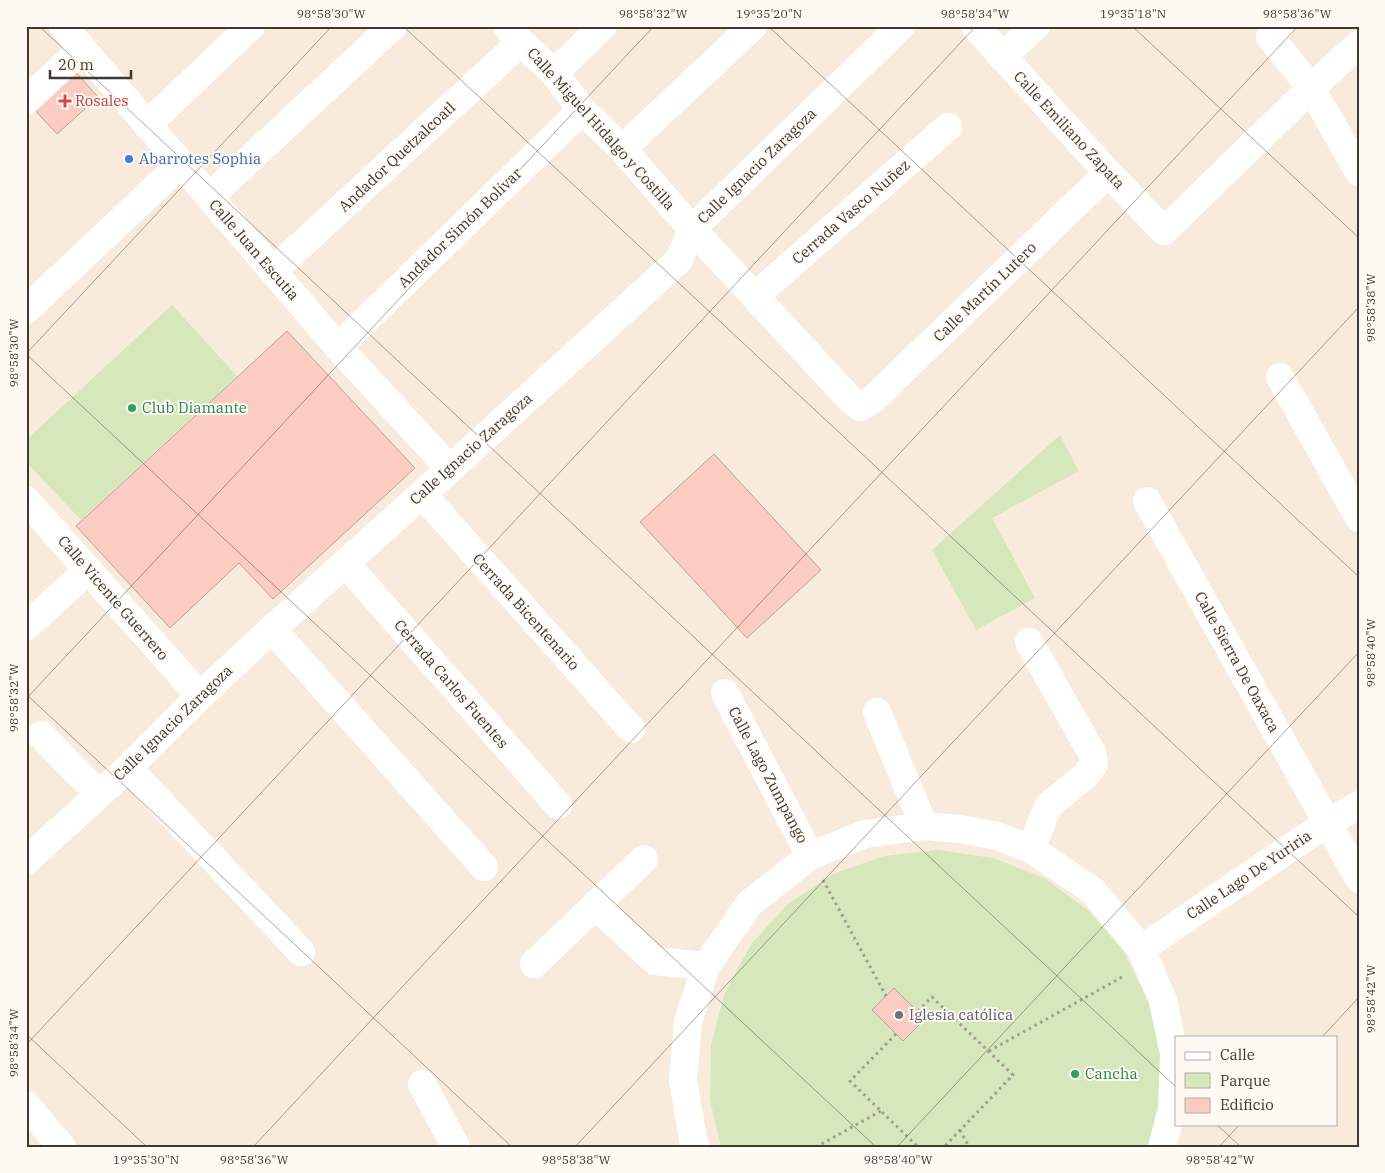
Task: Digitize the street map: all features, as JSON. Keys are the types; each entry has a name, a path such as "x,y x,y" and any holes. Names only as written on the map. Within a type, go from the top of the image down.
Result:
{"street":[{"name":"Calle Juan Escutia","path":"63,26 338,347 450,469"},
{"path":"147,125 251,26"},
{"path":"209,197 393,26"},
{"path":"554,73 603,26"},
{"path":"622,150 753,26"},
{"name":"Calle Ignacio Zaragoza","path":"26,861 128,768 272,628 679,260 692,229 902,26"},
{"name":"Calle Emiliano Zapata","path":"975,26 1108,173 1164,231 1311,88"},
{"path":"1002,57 1036,26"},
{"path":"1280,26 1270,37 1311,88 1359,172"},
{"name":"Calle Miguel Hidalgo y Costilla","path":"514,34 554,73 582,110 622,150 692,229 850,399 860,407"},
{"name":"Andador Quetzalcoatl","path":"272,271 514,34"},
{"path":"1311,88 1359,44"},
{"path":"26,101 82,49"},
{"name":"Andador Simón Bolívar","path":"338,347 582,110"},
{"name":"Cerrada Vasco Nuñez","path":"755,296 948,128"},
{"path":"26,310 180,164"},
{"name":"Calle Martín Lutero","path":"860,407 872,400 1108,173"},
{"path":"1280,377 1359,518"},
{"name":"Cerrada Bicentenario","path":"422,494 631,729"},
{"name":"Calle Vicente Guerrero","path":"26,500 200,696"},
{"name":"Calle Sierra De Oaxaca","path":"1147,501 1359,879"},
{"name":"Cerrada Carlos Fuentes","path":"345,563 558,805"},
{"path":"26,627 88,570"},
{"path":"272,628 484,867"},
{"path":"1029,642 1092,753 1094,764 1086,775 1048,806 1031,849"},
{"name":"Calle Lago Zumpango","path":"725,693 810,856"},
{"path":"877,712 924,826"},
{"path":"40,735 100,794"},
{"path":"128,768 301,952"},
{"name":"Calle Lago De Yuriria","path":"1144,956 1327,823 1359,805"},
{"path":"696,1147 683,1080 688,1022 706,966 750,903 810,856 865,834 924,826 960,829 997,836 1031,849 1093,891 1144,956 1163,1000 1174,1054 1172,1109 1162,1147"},
{"path":"534,964 644,859"},
{"path":"595,906 655,961 706,966"},
{"path":"422,1084 456,1147"},
{"path":"26,1105 62,1147"}],"path":[{"path":"810,856 886,996"},
{"path":"989,1051 1144,956"},
{"path":"918,1011 932,997 1013,1075 944,1147"},
{"path":"896,1034 850,1081 918,1147"},
{"path":"816,1147 881,1111"},
{"path":"960,1130 969,1147"}],"green space":[{"name":"Club Diamante","path":"172,305 237,376 81,520 26,462 26,440"},
{"path":"1060,435 1079,471 992,518 1035,598 976,630 932,550"},
{"path":"938,850 993,858 1044,878 1088,910 1124,952 1148,1001 1161,1054 1160,1108 1150,1147 721,1147 710,1100 711,1045 725,992 751,944 788,904 833,874 884,856"}],"building":[{"name":"Rosales","path":"73,69 98,97 57,134 31,106"},
{"path":"287,331 415,468 273,599 239,563 170,628 76,526"},
{"path":"714,454 821,570 747,638 640,522"},
{"name":"Iglesia católica","path":"894,988 925,1019 903,1041 872,1010"}],"place":[{"name":"Rosales","path":"65,101"},
{"name":"Abarrotes Sophia","path":"129,159"},
{"name":"Club Diamante","path":"132,408"},
{"name":"Iglesia católica","path":"899,1015"},
{"name":"Cancha","path":"1075,1074"}]}
